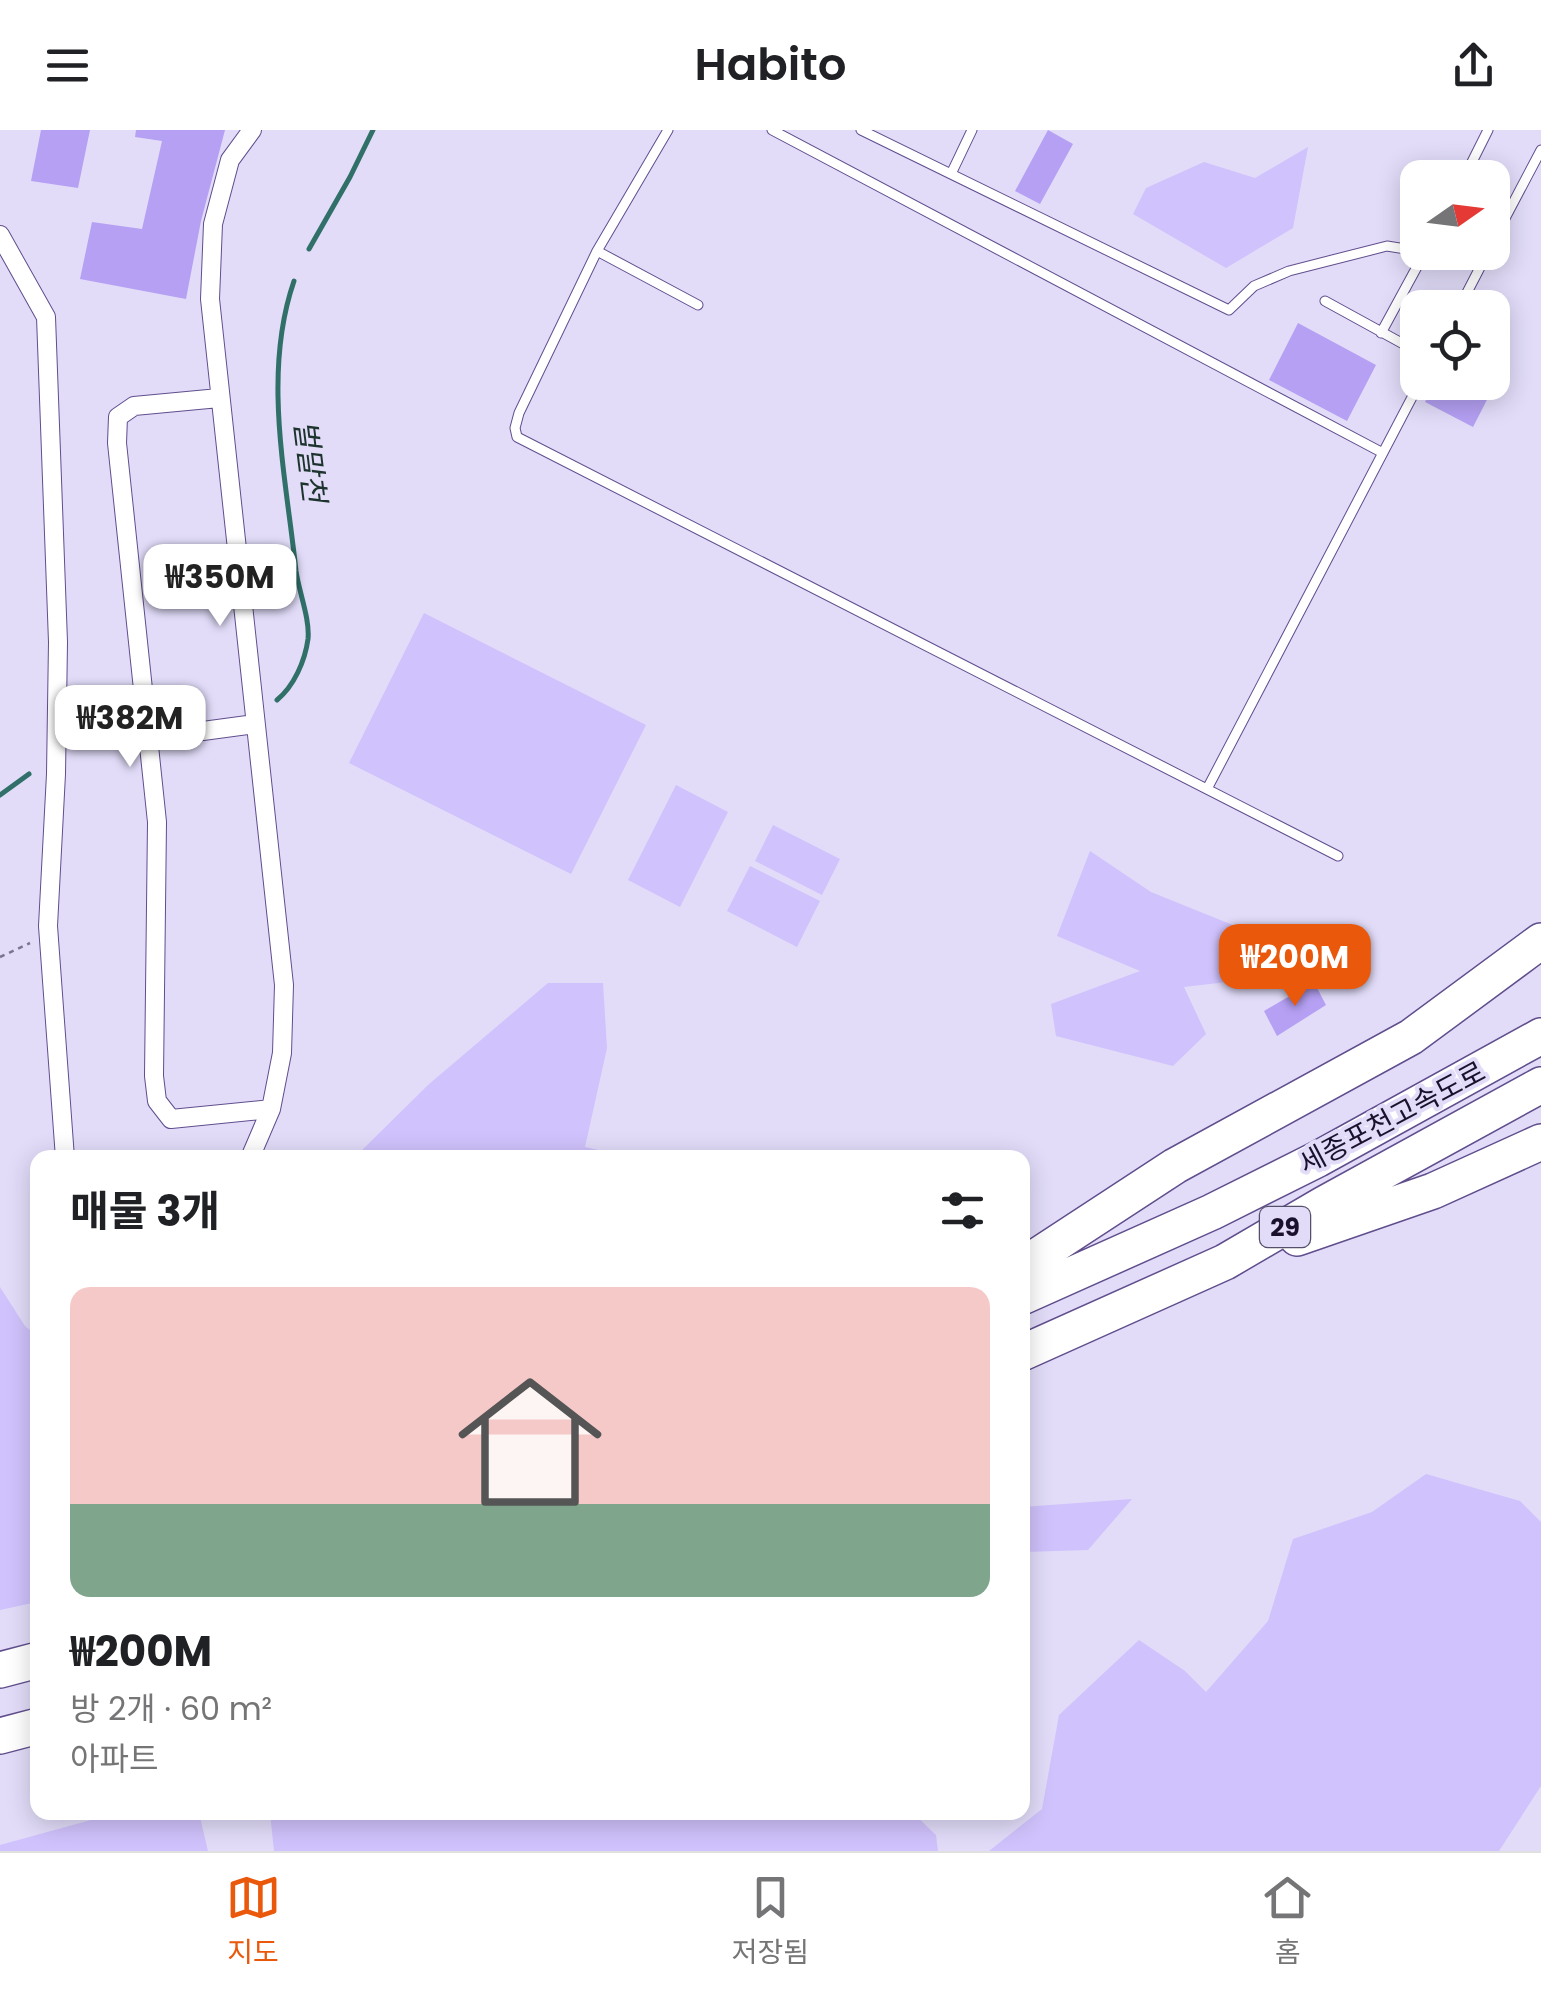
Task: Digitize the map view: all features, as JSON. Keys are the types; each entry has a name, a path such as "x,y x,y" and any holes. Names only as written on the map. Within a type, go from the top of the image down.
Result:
{"highway":[{"path":"1030,1261 1175,1166 1410,1037 1541,941"},
{"name":"세종포천고속도로","path":"1030,1293 1212,1212 1318,1159 1541,1036"},
{"name":"세종포천고속도로","path":"1030,1349 1226,1262 1541,1085"},
{"path":"1226,1262 1433,1191 1541,1142"},
{"path":"0,1670 30,1662"},
{"path":"0,1736 30,1728"}],"street":[{"path":"252,130 230,160 213,224 210,298 284,986 282,1053 271,1109 253,1150"},
{"path":"0,235 46,316 58,642 48,926 64,1150"},
{"path":"219,398 134,406 118,417 158,822 154,965 157,1101 171,1119 271,1109"},
{"path":"151,738 255,724"}],"lane":[{"path":"668,130 597,252 519,413 517,437 1338,856"},
{"path":"772,130 1382,454"},
{"path":"861,130 1229,310 1254,286 1288,271 1388,246 1400,248"},
{"path":"951,174 972,130"},
{"path":"1473,160 1488,130"},
{"path":"1510,209 1541,150"},
{"path":"597,252 698,304"},
{"path":"1382,333 1414,270"},
{"path":"1325,301 1400,342"},
{"path":"1208,789 1410,400"}],"path":[{"path":"0,957 27,946 48,926"}],"shaded area":[{"path":"1308,147 1293,228 1226,268 1133,214 1146,188 1204,162 1255,178"},
{"path":"424,613 646,725 571,874 349,763"},
{"path":"676,785 728,812 680,907 628,880"},
{"path":"773,825 840,859 822,895 755,861"},
{"path":"1090,851 1151,892 1245,930 1244,980 1184,987 1206,1034 1173,1066 1056,1036 1051,1004 1140,971 1057,936"},
{"path":"750,866 820,901 797,947 727,911"},
{"path":"548,983 603,983 607,1048 585,1147 598,1150 362,1150 428,1085"},
{"path":"0,1287 30,1330 30,1604 0,1610"},
{"path":"1426,1474 1520,1501 1541,1522 1541,1786 1499,1851 989,1851 1042,1809 1059,1715 1139,1640 1185,1671 1206,1692 1268,1621 1293,1539 1372,1512"},
{"path":"1132,1499 1088,1550 1030,1552 1030,1506"},
{"path":"91,1820 201,1820 208,1851 0,1851 0,1845"},
{"path":"271,1820 920,1820 936,1835 938,1851 274,1851"}],"building":[{"path":"41,130 90,130 78,188 31,181"},
{"path":"136,130 225,130 186,299 80,279 92,222 142,229 162,141 135,137"},
{"path":"1048,130 1073,144 1040,204 1015,191"},
{"path":"1298,323 1376,365 1347,421 1269,380"},
{"path":"1426,400 1487,400 1473,427"},
{"path":"1314,982 1326,1005 1277,1036 1264,1011"}],"waterway":[{"name":"벌말천","path":"309,249 373,130"},
{"name":"벌말천","path":"277,700 298,672 308,639 279,425 279,352 294,281"},
{"name":"벌말천","path":"0,795 29,774"}]}
